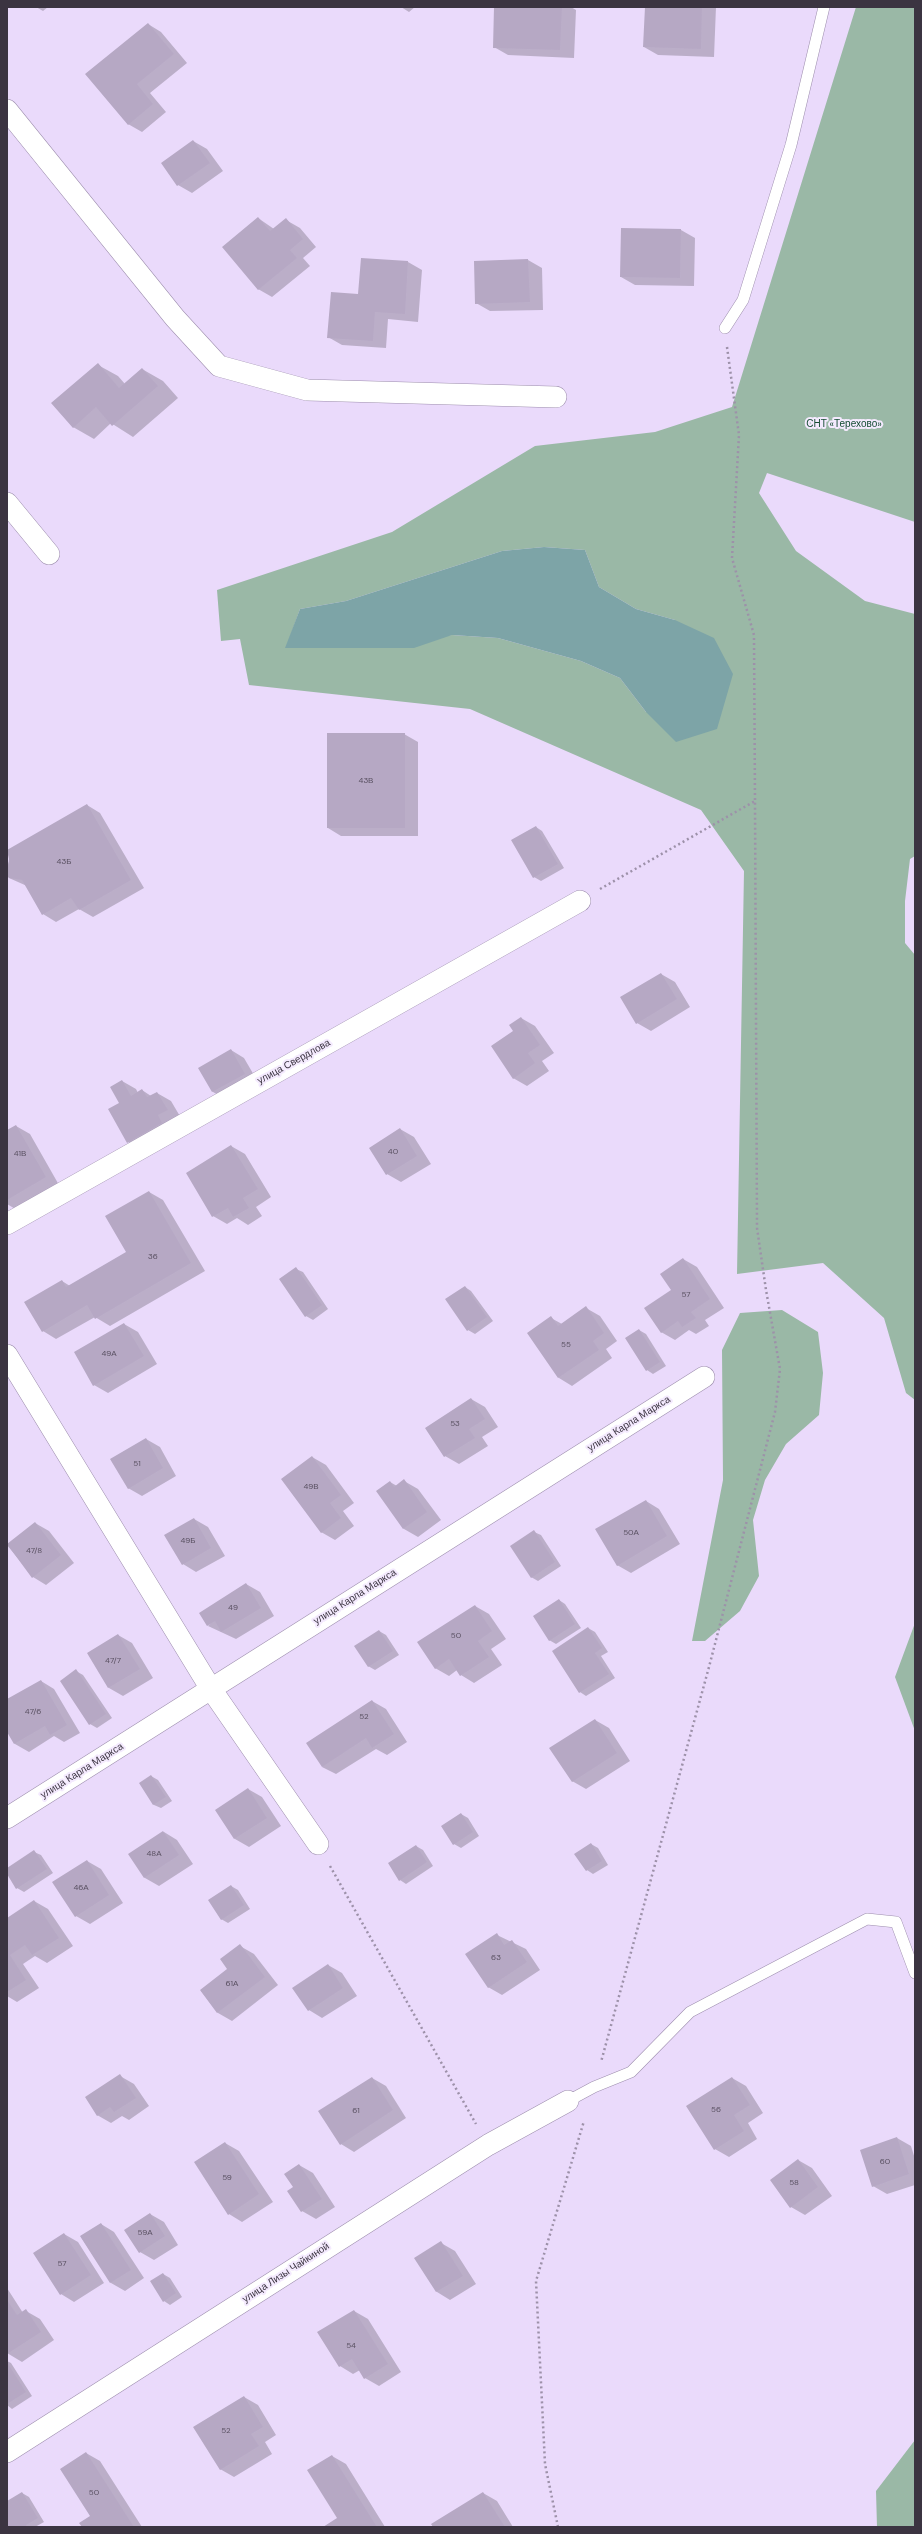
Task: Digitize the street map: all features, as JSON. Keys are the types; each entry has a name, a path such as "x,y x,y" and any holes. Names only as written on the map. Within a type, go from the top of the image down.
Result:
{"street":[{"path":"7,110 175,318 219,366 307,390 556,397"},
{"path":"7,503 48,554"},
{"name":"улица Свердлова","path":"7,1224 580,900"},
{"path":"7,1354 211,1689 318,1844"},
{"name":"улица Карла Маркса","path":"7,1818 704,1377"},
{"name":"улица Лизы Чайкиной","path":"7,2452 488,2145 568,2101"}],"lane":[{"path":"725,328 743,300 791,145 824,7"},
{"path":"568,2101 594,2087 631,2072 690,2012 868,1919 896,1922 915,1973"}],"path":[{"path":"558,2527 545,2464 536,2280 594,2087 709,1667 775,1412 779,1376 778,1354 766,1290 757,1228 754,635 732,558 739,435 725,328"},
{"path":"580,900 755,801"},
{"path":"318,1844 488,2145"}],"green space":[{"name":"СНТ «Терехово»","path":"856,7 915,7 915,522 767,473 759,493 796,551 865,601 915,614 915,856 910,859 905,901 905,943 915,955 915,1400 906,1393 884,1318 823,1263 737,1274 744,871 701,810 470,709 249,685 240,639 221,641 217,590 392,532 535,446 655,432 732,407","holes":["544,547 585,550 599,587 636,609 675,620 646,712 620,678 581,661 498,638 452,635 286,648 300,609 346,601 502,551"]},
{"path":"782,1310 818,1332 823,1373 819,1415 786,1444 765,1480 753,1520 759,1576 740,1611 705,1641 692,1641 723,1480 722,1350 740,1313"},
{"path":"915,1623 915,1731 895,1677"},
{"path":"915,2440 915,2527 877,2527 876,2491"}],"shaded area":[{"path":"544,547 585,550 599,587 636,609 675,620 714,638 733,674 717,729 676,742 646,712 620,678 581,661 498,638 452,635 414,648 285,648 300,609 346,601 502,551"}],"building":[{"path":"494,7 562,7 560,50 493,48"},
{"path":"645,7 702,7 701,49 643,47"},
{"path":"148,23 174,54 137,84 153,104 128,125 85,74"},
{"path":"193,140 210,163 177,186 161,163"},
{"path":"258,217 270,231 286,218 303,239 290,250 297,258 258,290 222,247"},
{"path":"621,228 681,229 680,278 620,277"},
{"path":"361,258 408,261 405,314 375,312 373,341 327,338 331,292 358,294"},
{"path":"528,259 530,302 475,304 474,261"},
{"path":"98,363 119,388 142,368 158,386 112,426 96,407 73,428 51,403"},
{"path":"327,733 405,733 405,828 327,828"},
{"path":"87,804 131,880 79,910 71,898 42,915 22,880 9,878 7,876 9,859 7,850"},
{"path":"536,826 558,864 533,878 511,840"},
{"path":"661,973 677,999 636,1024 620,997"},
{"path":"521,1017 540,1045 528,1053 535,1063 513,1079 491,1046 513,1031 509,1025"},
{"path":"231,1049 245,1074 212,1092 198,1068"},
{"path":"122,1080 131,1096 142,1089 147,1097 157,1092 168,1110 158,1115 162,1123 127,1143 108,1109 119,1103 110,1087"},
{"path":"16,1125 46,1177 7,1200 7,1130"},
{"path":"400,1128 417,1156 386,1175 369,1148"},
{"path":"231,1145 258,1189 243,1198 249,1208 233,1217 228,1208 212,1217 186,1173"},
{"path":"149,1191 191,1263 95,1319 87,1305 42,1332 24,1302 62,1280 66,1287 126,1252 105,1216"},
{"path":"683,1258 710,1299 691,1312 696,1318 682,1327 678,1321 661,1333 644,1308 671,1290 660,1274"},
{"path":"296,1267 322,1305 305,1317 279,1279"},
{"path":"465,1286 487,1317 467,1331 445,1299"},
{"path":"586,1306 604,1333 593,1341 599,1350 558,1378 527,1333 551,1316 558,1326"},
{"path":"124,1323 144,1356 93,1386 74,1352"},
{"path":"639,1329 660,1362 646,1371 625,1338"},
{"path":"471,1398 485,1419 469,1429 475,1438 444,1457 425,1428"},
{"path":"146,1438 163,1468 128,1489 110,1459"},
{"path":"312,1456 341,1495 330,1503 341,1518 321,1533 281,1479"},
{"path":"404,1479 427,1512 403,1529 376,1491 390,1481 394,1487"},
{"path":"646,1500 667,1536 617,1566 595,1529"},
{"path":"194,1518 211,1548 182,1565 164,1535"},
{"path":"35,1522 61,1555 32,1578 7,1544"},
{"path":"534,1530 555,1562 531,1578 510,1546"},
{"path":"246,1583 261,1608 221,1632 215,1621 207,1626 199,1613"},
{"path":"559,1599 575,1624 549,1641 533,1616"},
{"path":"475,1605 492,1631 478,1641 489,1657 460,1676 449,1659 435,1669 417,1642"},
{"path":"588,1627 602,1648 595,1653 609,1674 579,1693 552,1651"},
{"path":"379,1630 393,1651 368,1667 354,1646"},
{"path":"118,1634 140,1669 108,1688 87,1653"},
{"path":"76,1669 106,1714 89,1725 60,1681"},
{"path":"41,1680 67,1725 50,1735 45,1726 14,1744 7,1732 7,1699"},
{"path":"372,1700 394,1734 372,1748 366,1738 322,1767 306,1743"},
{"path":"595,1719 617,1753 572,1782 549,1748"},
{"path":"151,1775 166,1797 153,1805 139,1783"},
{"path":"248,1788 267,1818 234,1839 215,1810"},
{"path":"461,1813 473,1832 453,1845 441,1826"},
{"path":"163,1831 179,1855 144,1878 128,1854"},
{"path":"591,1843 602,1861 586,1871 574,1854"},
{"path":"416,1845 427,1862 399,1881 388,1863"},
{"path":"34,1850 47,1869 16,1889 7,1874 7,1868"},
{"path":"87,1860 109,1895 75,1917 52,1882"},
{"path":"231,1885 244,1905 221,1920 208,1900"},
{"path":"34,1900 59,1938 32,1955 25,1945 10,1955 26,1980 7,1992 7,1918"},
{"path":"497,1933 504,1945 512,1940 527,1962 488,1988 465,1954"},
{"path":"240,1944 265,1977 217,2013 200,1990 227,1969 220,1959"},
{"path":"328,1964 343,1988 308,2011 292,1988"},
{"path":"120,2074 136,2098 114,2112 110,2107 97,2116 85,2097"},
{"path":"372,2077 393,2110 340,2145 318,2111"},
{"path":"732,2077 750,2105 734,2115 744,2131 714,2150 686,2106"},
{"path":"897,2137 909,2174 872,2187 860,2150"},
{"path":"225,2142 259,2194 228,2215 194,2162"},
{"path":"798,2159 818,2187 790,2208 770,2180"},
{"path":"299,2164 322,2199 301,2212 287,2191 293,2187 284,2174"},
{"path":"150,2213 165,2236 139,2253 124,2230"},
{"path":"101,2223 131,2270 110,2283 80,2236"},
{"path":"64,2233 91,2275 60,2295 33,2253"},
{"path":"441,2241 463,2276 436,2292 414,2258"},
{"path":"163,2273 176,2293 163,2302 150,2281"},
{"path":"7,2300 17,2315 26,2309 41,2332 7,2354"},
{"path":"354,2310 388,2364 364,2379 352,2359 339,2367 317,2332"},
{"path":"7,2362 26,2392 7,2404"},
{"path":"244,2396 263,2427 251,2434 259,2446 220,2470 193,2427"},
{"path":"86,2452 134,2527 82,2527 79,2523 90,2516 60,2469"},
{"path":"332,2455 377,2527 323,2527 337,2518 307,2470"},
{"path":"22,2492 38,2518 26,2525 27,2527 7,2527 7,2501"},
{"path":"483,2492 505,2527 433,2527 431,2524"}]}
